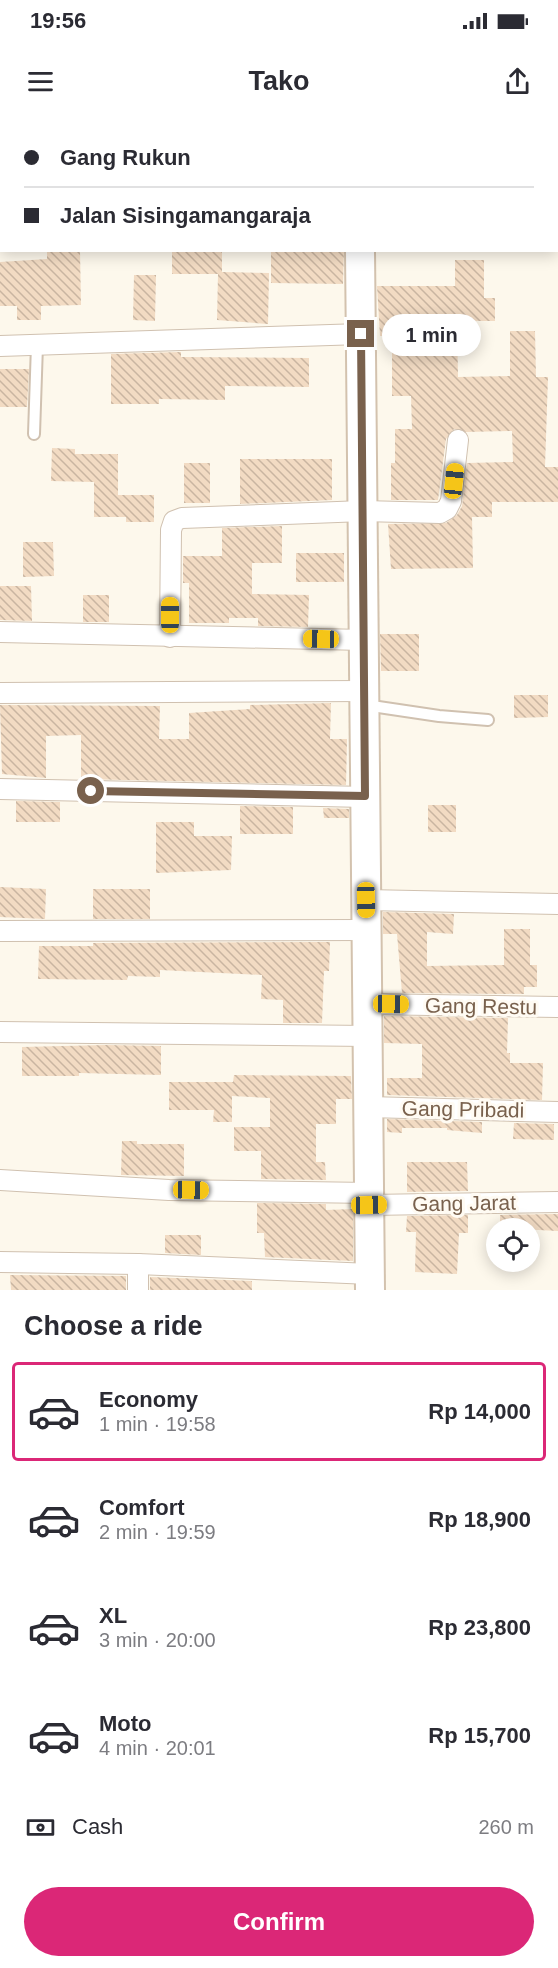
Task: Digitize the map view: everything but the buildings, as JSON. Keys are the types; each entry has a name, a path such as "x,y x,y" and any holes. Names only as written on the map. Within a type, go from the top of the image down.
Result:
{"street":[{"path":"0,1262 138,1264 370,1282 360,252"},
{"path":"0,346 361,334"},
{"path":"170,637 171,530 174,521 182,518 363,511 440,513 447,509 451,501 458,440"},
{"path":"0,632 364,640"},
{"path":"0,693 364,698"},
{"path":"0,789 365,796"},
{"path":"366,900 558,904"},
{"path":"0,931 367,930"},
{"name":"Gang Restu","path":"367,1004 558,1007"},
{"path":"0,1032 368,1036"},
{"name":"Gang Pribadi","path":"368,1107 558,1112"},
{"name":"Gang Jarat","path":"0,1180 369,1199 558,1202"},
{"path":"138,1264 138,1290"}],"lane":[{"path":"34,434 38,345"},
{"path":"364,698 439,716 488,720"}],"route":[{"path":"91,791 365,796 361,334"}]}
